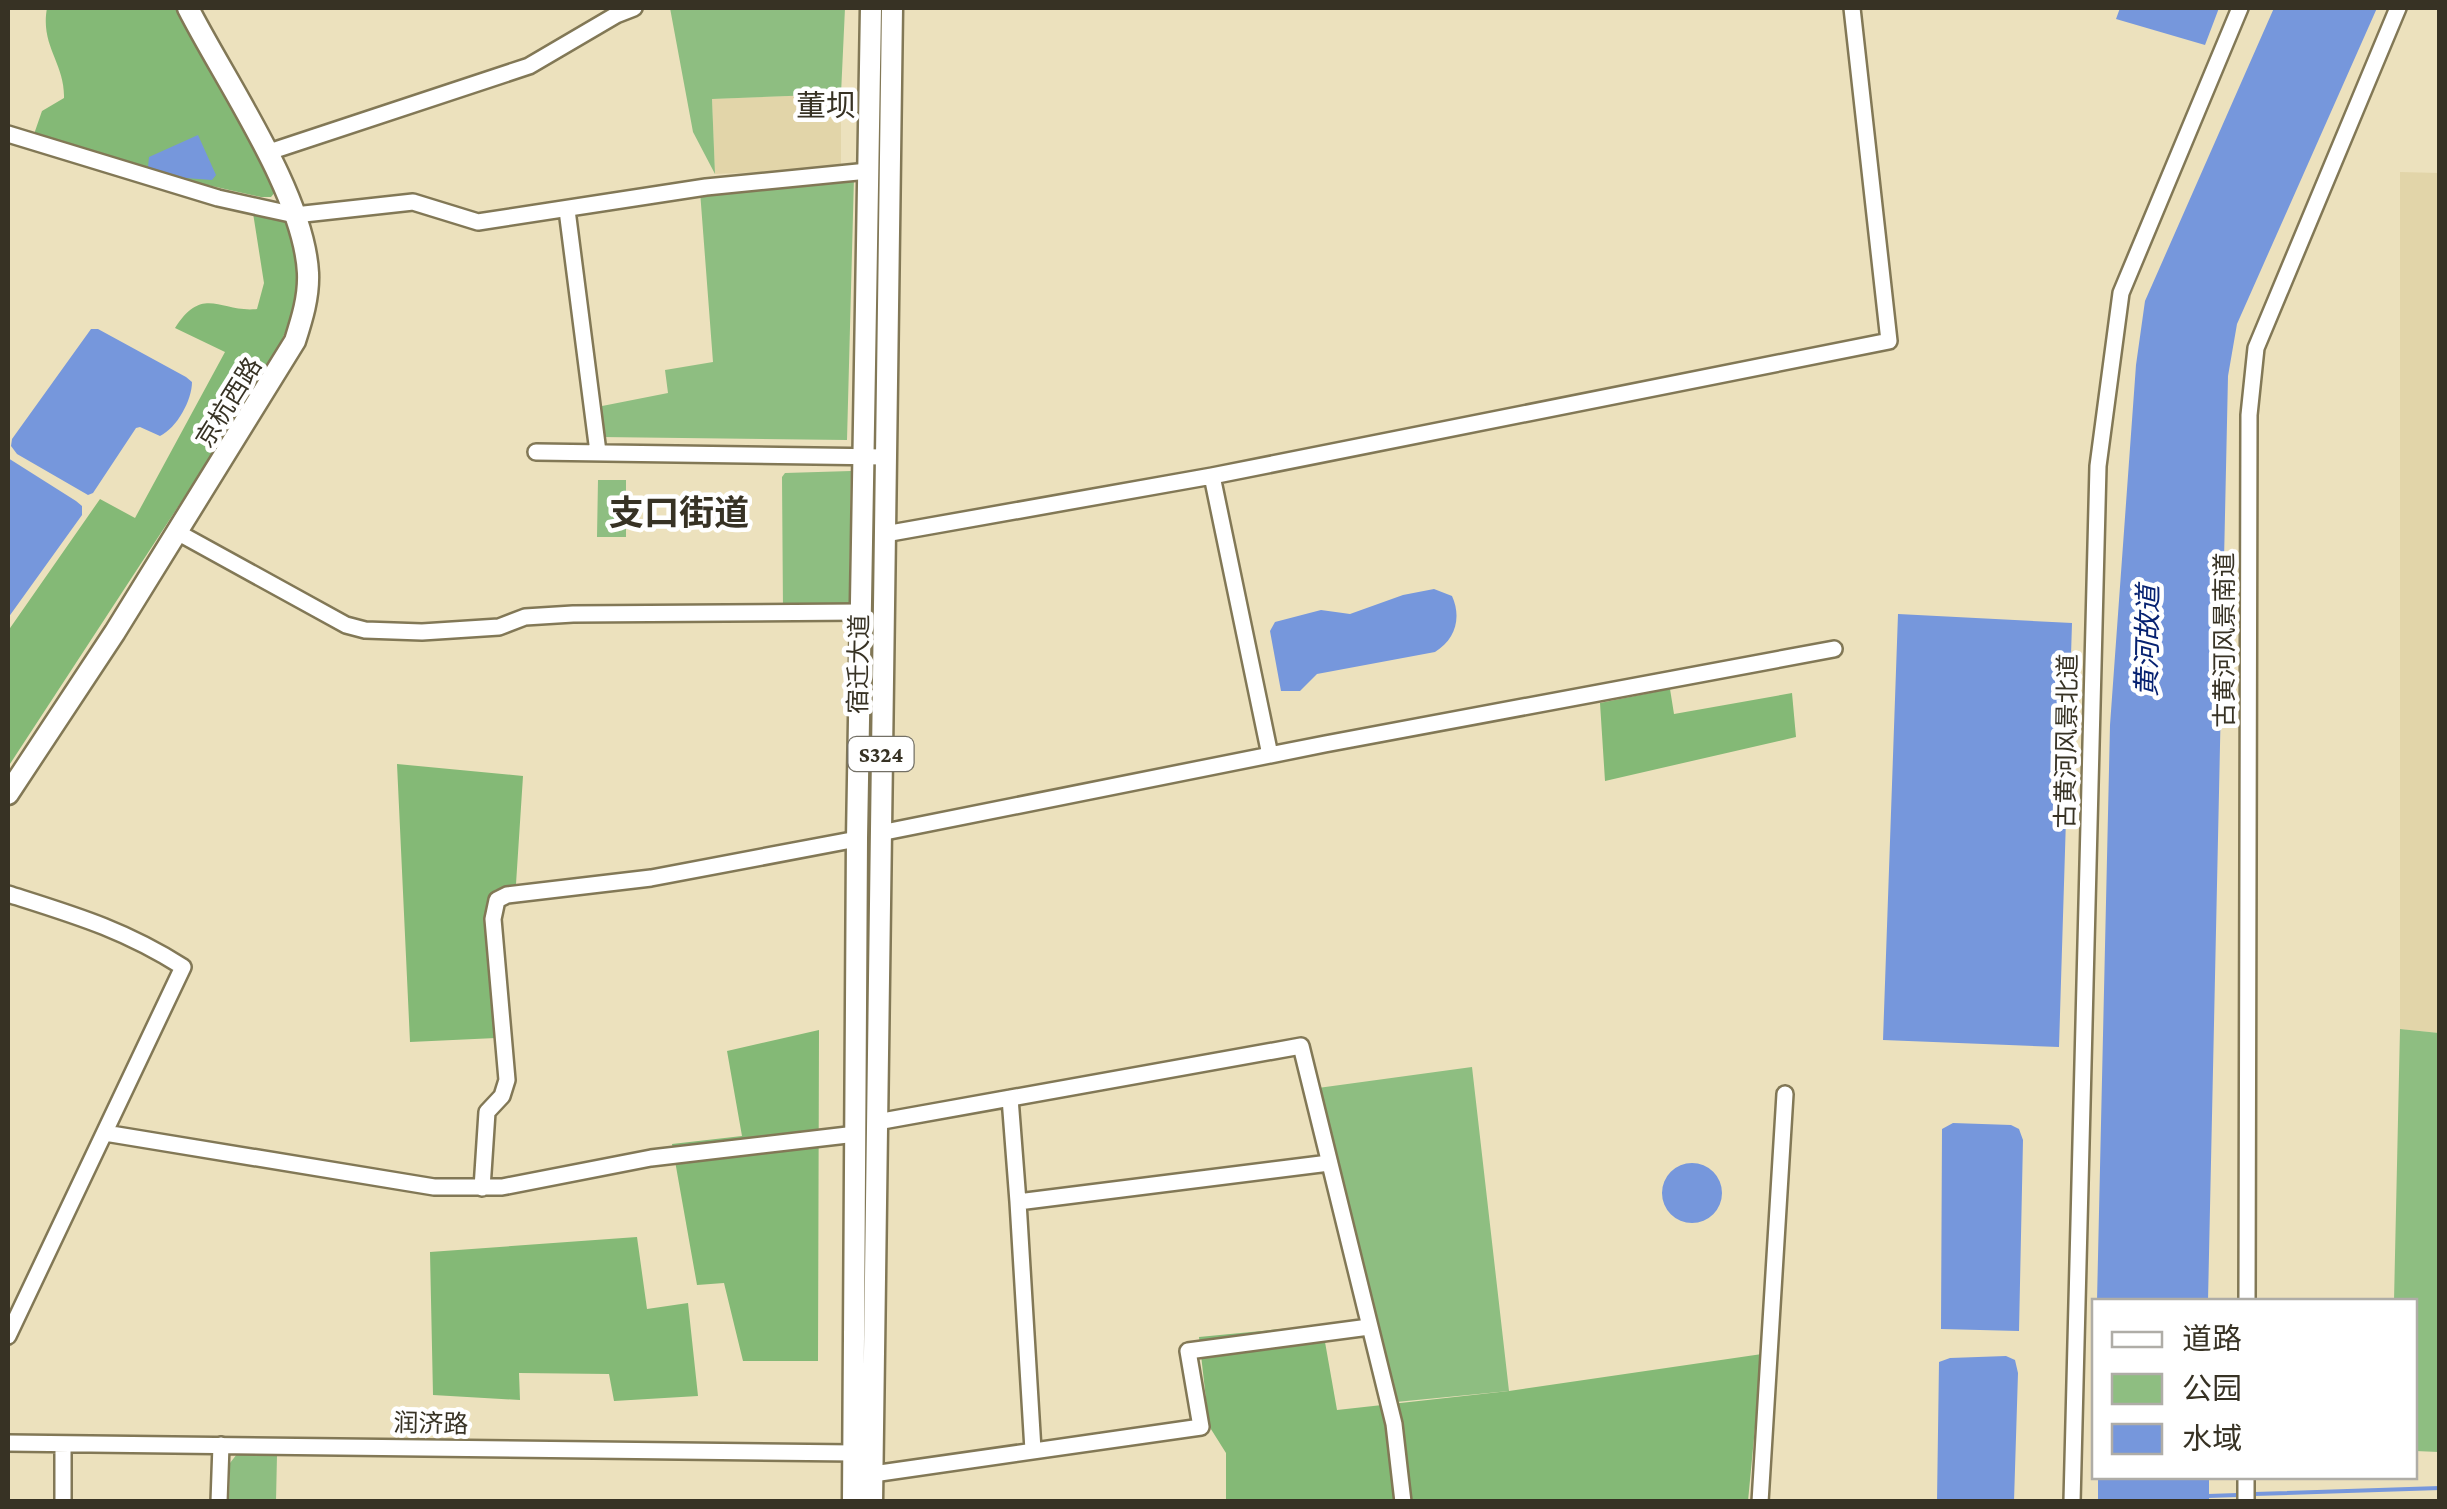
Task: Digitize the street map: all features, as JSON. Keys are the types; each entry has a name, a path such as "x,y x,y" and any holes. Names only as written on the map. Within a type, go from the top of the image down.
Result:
{"main road":[{"name":"京杭西路","path":"8,794 295,341 308,298 308,274 295,215 188,8"},
{"name":"宿迁大道","path":"871,8 868,171 874,457 885,534 872,1502"},
{"name":"宿迁大道","path":"853,1502 861,612 874,457 892,8"}],"street":[{"path":"266,153 529,66 616,14 634,8"},
{"path":"885,534 1212,476 1889,341 1852,8"},
{"name":"古黄河风景北道","path":"2072,1502 2098,466 2121,294 2240,8"},
{"name":"古黄河风景南道","path":"2246,1299 2250,415 2256,348 2398,8"},
{"path":"8,134 218,198 295,215 414,202 478,222 706,187 868,171"},
{"path":"568,210 598,452"},
{"path":"536,452 874,457"},
{"path":"1212,476 1270,755"},
{"path":"177,532 346,625 365,630 422,632 498,627 525,617 573,614 861,612"},
{"path":"880,833 1834,649"},
{"path":"482,1188 487,1112 502,1096 507,1080 492,919 497,900 507,895 651,878 858,839"},
{"path":"8,894 85,916 148,944 183,967 8,1336"},
{"path":"877,1122 1300,1046 1394,1424 1403,1502"},
{"path":"1760,1502 1785,1094"},
{"path":"1010,1098 1033,1450"},
{"path":"105,1133 434,1187 482,1188 650,1158 856,1134"},
{"path":"1018,1202 1329,1163"},
{"path":"873,1474 1202,1427 1188,1351 1369,1326"},
{"name":"润济路","path":"8,1443 854,1453"},
{"path":"62,1502 63,1444"},
{"path":"219,1502 221,1445"}],"shaded area":[{"path":"841,94 841,169 715,174 712,99"},
{"path":"2400,172 2439,173 2439,1033 2400,1029"}],"green space":[{"path":"47,8 182,8 275,180 276,191 271,197 261,197 163,175 33,137 42,111 64,98 47,33"},
{"path":"670,8 845,8 841,94 712,99 715,174 693,132"},
{"path":"854,177 847,440 601,437 597,407 668,393 665,370 713,362 700,191"},
{"path":"253,213 287,221 298,284 285,332 253,392 8,767 8,631 100,499 135,518 225,352 175,328 185,315 204,304 257,309 264,283"},
{"path":"851,471 849,608 783,610 782,477 785,473"},
{"path":"598,480 626,480 626,537 597,537"},
{"path":"1670,689 1674,714 1792,693 1796,737 1605,781 1600,703"},
{"path":"397,764 523,776 516,884 495,890 486,907 496,1038 410,1042"},
{"path":"2400,1029 2439,1033 2439,1452 2417,1451 2417,1299 2394,1299"},
{"path":"819,1030 818,1361 743,1361 724,1283 697,1285 672,1144 742,1136 727,1051"},
{"path":"1472,1067 1509,1391 1396,1402 1318,1088"},
{"path":"637,1237 647,1309 688,1303 698,1396 614,1401 609,1374 519,1373 520,1400 433,1395 430,1252"},
{"path":"1322,1325 1337,1410 1509,1391 1762,1354 1748,1501 1226,1501 1226,1453 1209,1426 1199,1337"},
{"path":"237,1454 277,1455 276,1501 229,1501 230,1463"}],"water":[{"path":"2120,8 2219,8 2205,45 2116,19"},
{"name":"黄河故道","path":"2274,8 2377,8 2237,324 2228,376 2208,1299 2097,1299 2110,725 2136,365 2145,301"},
{"path":"198,135 216,175 212,180 185,178 148,167 149,157"},
{"path":"91,329 98,329 192,382 186,405 172,427 160,436 136,428 88,495 17,454 11,446 12,439"},
{"path":"8,458 76,501 82,506 82,515 8,618"},
{"path":"1434,589 1452,596 1456,612 1452,635 1435,652 1317,674 1300,691 1281,691 1270,631 1275,622 1321,610 1350,614 1403,595"},
{"path":"1898,614 2072,623 2059,1047 1883,1040"},
{"path":"1953,1123 2011,1125 2019,1129 2023,1140 2019,1331 1941,1329 1942,1129"},
{"path":"1692,1163 1713,1172 1722,1193 1713,1214 1692,1223 1671,1214 1662,1193 1671,1172"},
{"path":"2006,1356 2015,1360 2018,1373 2014,1501 1937,1501 1939,1362 1950,1358"},
{"path":"2098,1479 2209,1479 2209,1501 2098,1501"}],"waterway":[{"path":"2254,1494 2440,1488"},
{"path":"2208,1496 2238,1495"}],"district":[{"name":"董坝","path":"826,106"},
{"name":"支口街道","path":"679,513"}]}
